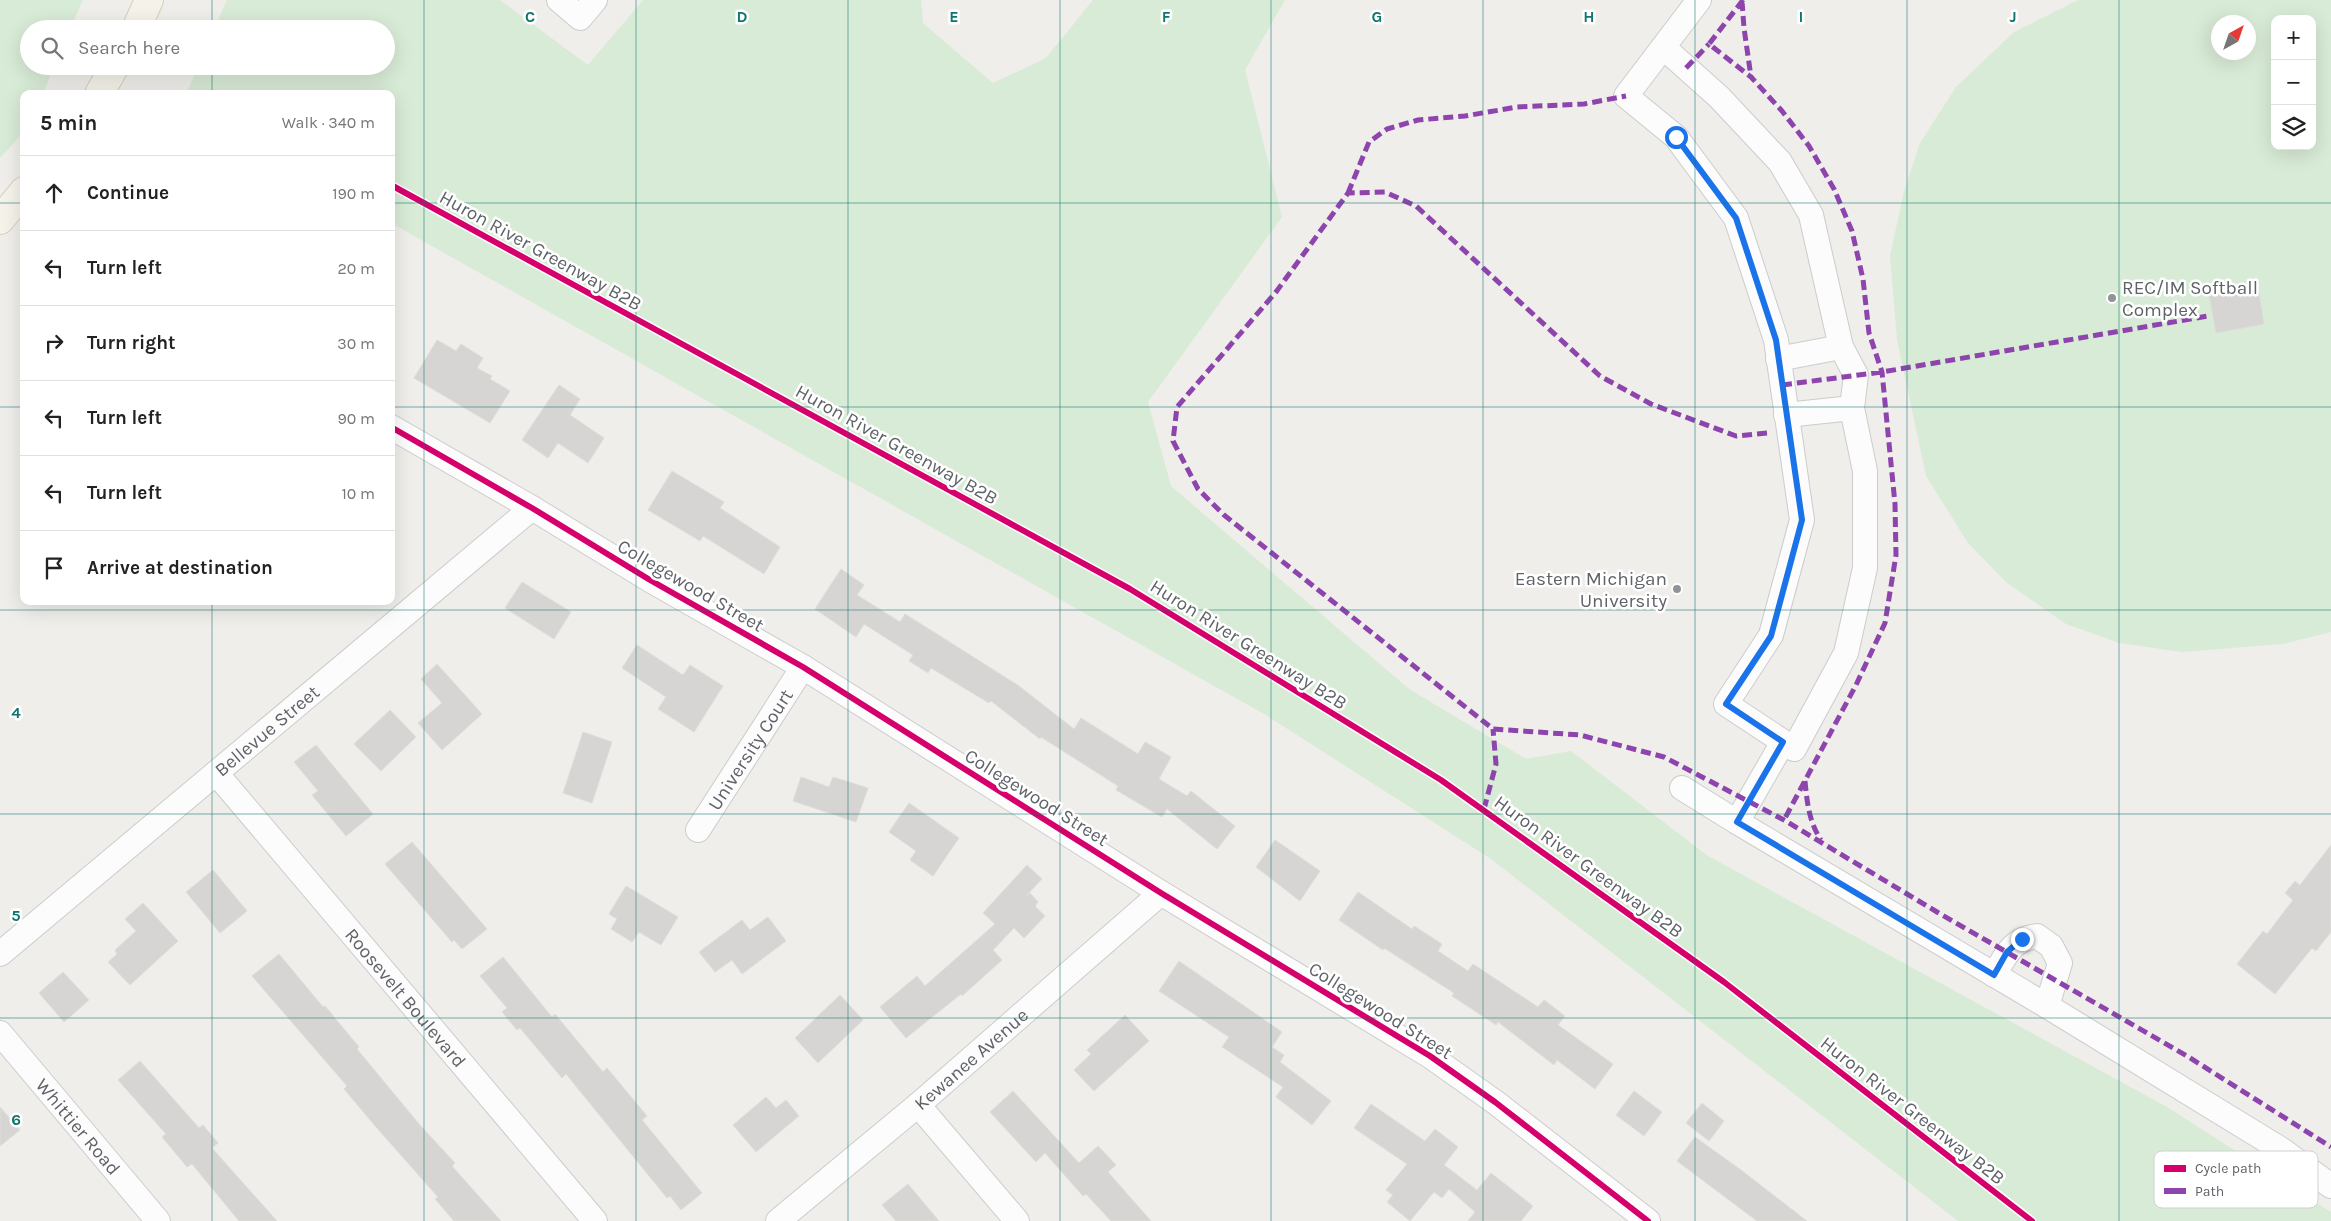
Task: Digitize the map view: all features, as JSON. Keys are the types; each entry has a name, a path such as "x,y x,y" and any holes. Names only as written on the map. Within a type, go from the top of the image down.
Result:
{"main road":[{"path":"140,20 149,0"},
{"path":"101,90 110,75"},
{"path":"0,220 20,196"}],"street":[{"path":"559,0 580,18 595,0"},
{"path":"1663,47 1719,97 1780,162 1811,215 1841,347 1856,375 1852,408 1865,471 1865,568 1846,653 1794,749 1726,704 1771,636 1802,520 1776,340 1736,218 1676,137 1626,96 1663,47 1699,0"},
{"path":"1778,358 1841,347"},
{"path":"1786,415 1852,408"},
{"name":"Collegewood Street","path":"395,429 532,508 650,580 803,667 1162,893 1430,1056 1495,1102 1648,1221"},
{"name":"Bellevue Street","path":"0,954 532,508"},
{"name":"University Court","path":"698,830 803,667"},
{"path":"1737,822 1783,742"},
{"name":"Roosevelt Boulevard","path":"216,773 595,1221"},
{"path":"1682,788 2047,1006 2283,1151"},
{"name":"Kewanee Avenue","path":"778,1221 918,1105 1162,893"},
{"path":"1994,975 2007,952 2022,939 2037,936 2051,946 2060,962 2047,1006"},
{"name":"Whittier Road","path":"0,1032 158,1221"},
{"path":"918,1105 1017,1221"},
{"path":"2318,1176 2331,1186"}],"green space":[{"path":"0,0 83,0 74,20 20,20 20,75 50,75 45,90 20,90 20,136 0,158"},
{"path":"227,0 500,0 588,65 643,0 921,0 923,23 993,83 1046,58 1093,0 1285,0 1245,70 1282,217 1148,402 1171,486 1409,689 1526,759 1571,751 1708,856 2167,1107 2236,1151 2154,1151 2154,1208 2318,1208 2318,1204 2331,1212 2331,1221 1958,1221 1491,859 1264,714 395,225 395,90 188,90 194,75 395,75 395,20 218,20"},
{"name":"REC/IM Softball Complex","path":"2078,0 2331,0 2331,632 2283,644 2182,652 2119,643 2066,624 2007,583 1968,543 1926,476 1897,340 1890,256 1904,191 1920,143 1956,87 2014,32"}],"building":[{"path":"2258,287 2264,324 2216,333 2209,295"},
{"path":"437,340 456,351 461,344 483,358 477,368 492,376 490,379 510,391 490,423 414,378"},
{"path":"559,385 580,399 570,415 604,438 588,463 558,443 548,458 522,440"},
{"path":"672,471 724,502 720,508 780,547 764,574 703,536 700,541 648,510"},
{"path":"841,569 864,585 857,595 900,622 905,614 1019,686 1074,729 1081,718 1138,754 1145,742 1171,757 1159,779 1187,796 1191,791 1235,826 1217,849 1167,809 1162,817 1116,790 1118,786 1041,737 1040,739 991,701 989,703 931,668 928,673 909,661 913,655 864,624 856,637 815,609"},
{"path":"522,582 571,612 554,639 505,608"},
{"path":"637,645 683,675 690,665 723,686 694,732 658,709 666,697 622,668"},
{"path":"437,664 482,714 442,750 418,723 442,703 421,679"},
{"path":"390,710 416,737 381,771 354,744"},
{"path":"583,732 612,742 592,803 563,793"},
{"path":"316,745 373,814 346,836 312,795 318,791 294,762"},
{"path":"801,777 829,787 833,777 868,788 856,822 793,801"},
{"path":"909,803 959,838 933,876 910,860 916,851 889,832"},
{"path":"1275,840 1320,871 1300,901 1256,867"},
{"path":"412,842 487,929 462,949 454,940 452,942 385,864"},
{"path":"2331,845 2331,932 2316,951 2312,948 2275,994 2237,964 2263,931 2267,934 2293,900 2285,893 2295,881 2300,885"},
{"path":"1027,865 1042,879 1025,897 1030,893 1038,902 1035,906 1045,916 1024,938 1014,928 993,950 1002,960 962,996 961,994 906,1038 880,1007 917,976 925,986 995,924 983,913"},
{"path":"213,870 247,911 220,933 186,892"},
{"path":"626,886 678,917 661,945 639,932 632,942 611,929 617,919 609,914"},
{"path":"1358,892 1412,929 1414,926 1442,944 1438,951 1468,971 1473,964 1538,1007 1544,1000 1565,1016 1558,1025 1613,1064 1595,1089 1557,1060 1554,1065 1498,1022 1496,1025 1452,996 1454,993 1384,948 1383,950 1339,920"},
{"path":"143,903 178,941 130,985 108,962 117,954 115,950 136,931 125,919"},
{"path":"768,917 786,941 742,974 732,960 715,972 699,952 742,920 750,930"},
{"path":"279,954 359,1047 357,1049 419,1124 455,1163 452,1166 501,1221 454,1221 435,1199 438,1197 344,1089 347,1086 252,976"},
{"path":"503,957 552,1017 555,1014 603,1072 607,1068 647,1116 642,1120 702,1193 681,1210 670,1196 667,1198 566,1074 562,1078 520,1028 517,1030 502,1012 507,1008 480,976"},
{"path":"1179,961 1282,1032 1272,1047 1284,1055 1280,1062 1331,1101 1312,1125 1276,1097 1283,1087 1222,1047 1229,1037 1159,991"},
{"path":"63,972 89,1000 64,1022 39,993"},
{"path":"840,995 863,1020 818,1063 795,1038"},
{"path":"1125,1015 1149,1041 1094,1091 1074,1070 1091,1054 1087,1050"},
{"path":"140,1061 199,1128 203,1125 218,1143 212,1148 277,1221 239,1221 192,1164 187,1167 162,1137 166,1134 118,1080"},
{"path":"1013,1091 1079,1163 1098,1146 1116,1165 1108,1172 1151,1221 1111,1221 1086,1194 1083,1196 1045,1153 1036,1162 990,1112"},
{"path":"1634,1091 1662,1112 1644,1136 1616,1115"},
{"path":"766,1097 776,1108 786,1100 799,1116 756,1152 733,1125"},
{"path":"1702,1103 1724,1121 1709,1141 1686,1123"},
{"path":"1371,1104 1425,1141 1435,1129 1458,1147 1444,1165 1477,1190 1491,1173 1533,1206 1521,1221 1468,1221 1475,1212 1449,1189 1442,1198 1434,1192 1410,1221 1387,1202 1393,1195 1386,1190 1407,1164 1354,1128"},
{"path":"0,1107 20,1130 0,1146"},
{"path":"1695,1137 1807,1221 1757,1221 1677,1161"},
{"path":"908,1184 939,1221 896,1221 882,1205"}],"marked path":[{"path":"1743,0 1709,44 1751,77 1782,111 1809,146 1834,189 1852,231 1863,279 1869,333 1882,372 1895,504 1896,555 1885,623 1856,685 1784,820"},
{"path":"1742,1 1751,77"},
{"path":"1686,68 1709,44"},
{"path":"1348,193 1369,142 1387,129 1418,120 1465,116 1517,107 1584,104 1626,96"},
{"path":"1767,433 1736,436 1651,404 1600,376 1416,206 1385,192 1348,193 1276,292 1177,407 1173,441 1198,489 1224,515 1493,729 1580,735 1664,757 1784,820 1937,912 2187,1056 2331,1147"},
{"path":"1782,385 1882,372 2208,316"},
{"path":"1484,809 1496,764 1493,729"},
{"path":"1805,781 1811,819 1821,840"}],"cycle path":[{"name":"Huron River Greenway B2B","path":"395,187 1130,589 1441,780 1724,982 2032,1221"},
{"path":"395,429 532,508 650,580 803,667 1161,893 1430,1056 1495,1102 1648,1221"}],"place":[{"name":"REC/IM Softball Complex","path":"2112,298"},
{"name":"Eastern Michigan University","path":"1677,589"}],"route":[{"path":"1676,137 1736,218 1776,340 1802,520 1771,636 1726,704 1783,742 1737,822 1994,975 2007,952 2022,939"}]}
